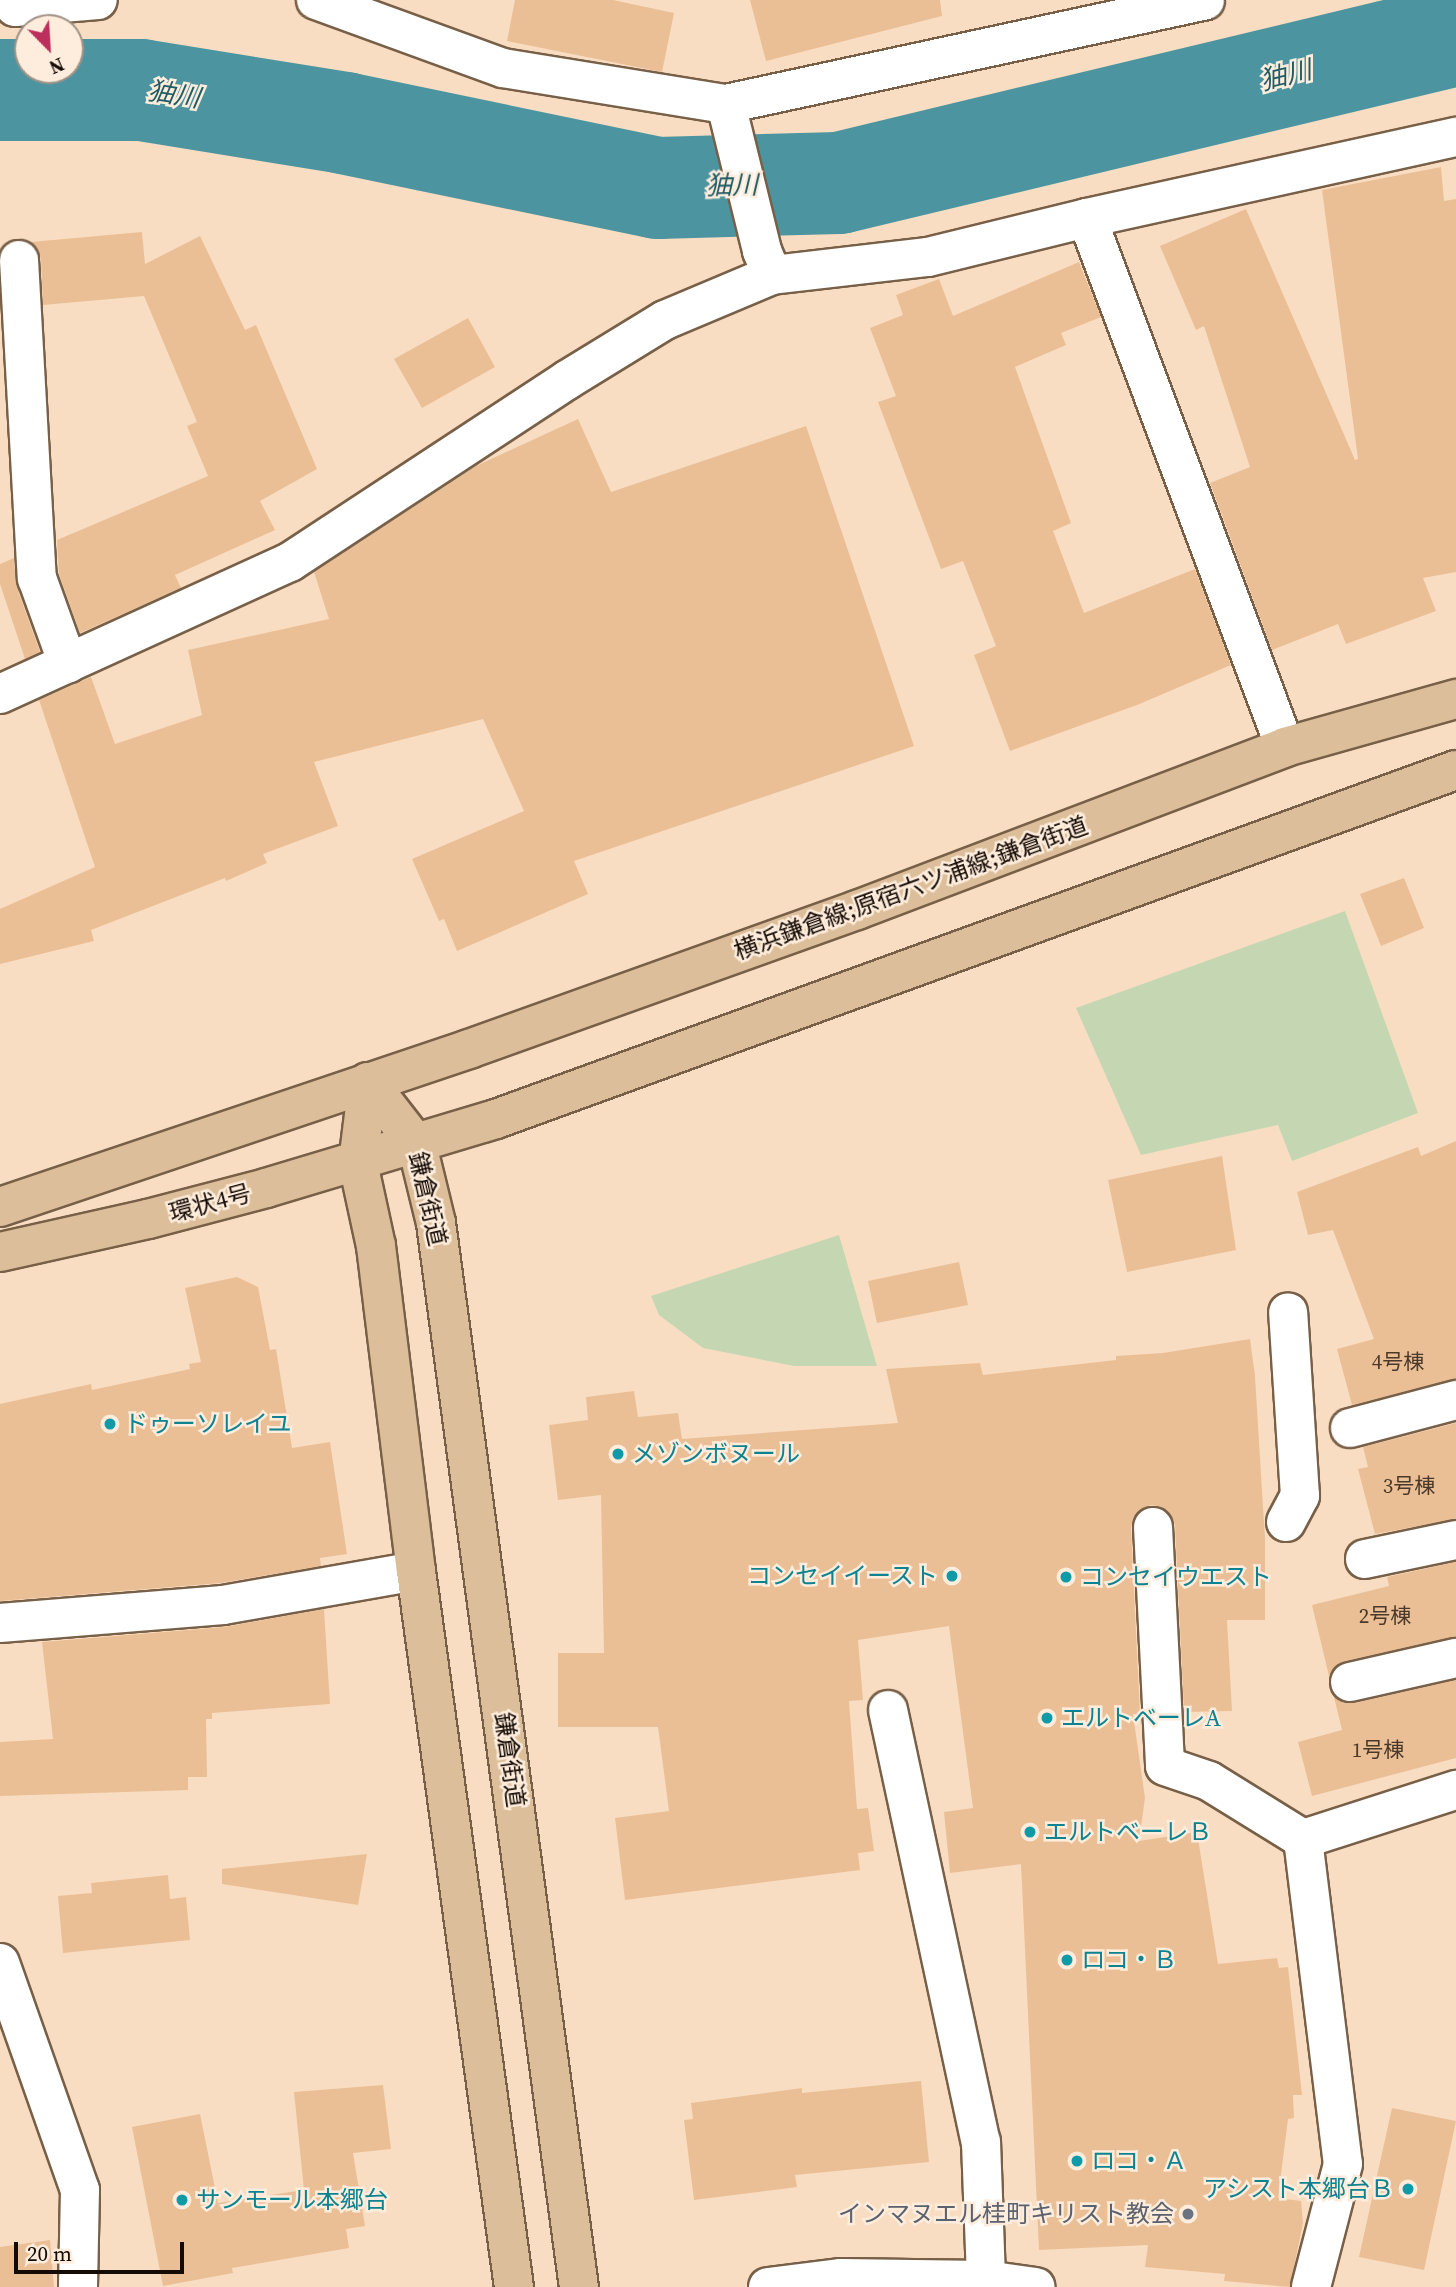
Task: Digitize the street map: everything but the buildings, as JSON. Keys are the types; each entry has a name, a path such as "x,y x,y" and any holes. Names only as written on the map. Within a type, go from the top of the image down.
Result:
{"main road":[{"name":"横浜鎌倉線;原宿六ツ浦線;鎌倉街道","path":"368,1082 844,915 1285,747 1456,699"},
{"path":"417,1145 878,982 1456,770"},
{"name":"鎌倉街道","path":"368,1082 417,1145 436,1223 579,2287"},
{"path":"0,1207 368,1082 358,1163 376,1246 416,1571 514,2287"},
{"name":"環状4号","path":"0,1252 148,1219 417,1145"}],"street":[{"path":"13,0 16,7 98,0"},
{"path":"316,0 503,68 728,113 1205,0"},
{"path":"728,113 767,263"},
{"path":"0,694 290,562 567,380 665,320 767,263 928,257 1087,218 1456,137"},
{"path":"1087,218 1285,747"},
{"path":"19,260 37,578 68,664"},
{"path":"1286,1522 1300,1496 1288,1312"},
{"path":"1350,1428 1456,1400"},
{"path":"1153,1527 1165,1766 1209,1782 1303,1839 1456,1790"},
{"path":"1365,1559 1456,1541"},
{"path":"0,1623 223,1605 416,1571"},
{"path":"1350,1682 1456,1658"},
{"path":"888,1710 981,2142 986,2280"},
{"path":"1303,1839 1343,2164 1311,2287"},
{"path":"0,1963 80,2190 78,2287"},
{"path":"768,2287 986,2280 1036,2287"}],"green space":[{"path":"1345,911 1418,1113 1292,1161 1278,1125 1141,1155 1076,1008"},
{"path":"839,1235 877,1366 794,1366 703,1348 659,1315 651,1296"}],"waterway":[{"name":"㹨川","path":"0,90 141,90 344,123 658,188 839,183 1456,35"}],"place":[{"name":"ドゥーソレイユ","path":"110,1424"},
{"name":"メゾンボヌール","path":"618,1454"},
{"name":"コンセイイースト","path":"952,1576"},
{"name":"コンセイウエスト","path":"1066,1577"},
{"name":"エルトベーレA","path":"1047,1718"},
{"name":"エルトベーレＢ","path":"1030,1832"},
{"name":"ロコ・Ｂ","path":"1067,1960"},
{"name":"ロコ・Ａ","path":"1077,2161"},
{"name":"アシスト本郷台Ｂ","path":"1408,2189"},
{"name":"サンモール本郷台","path":"182,2200"},
{"name":"インマヌエル桂町キリスト教会","path":"1188,2214"}]}
